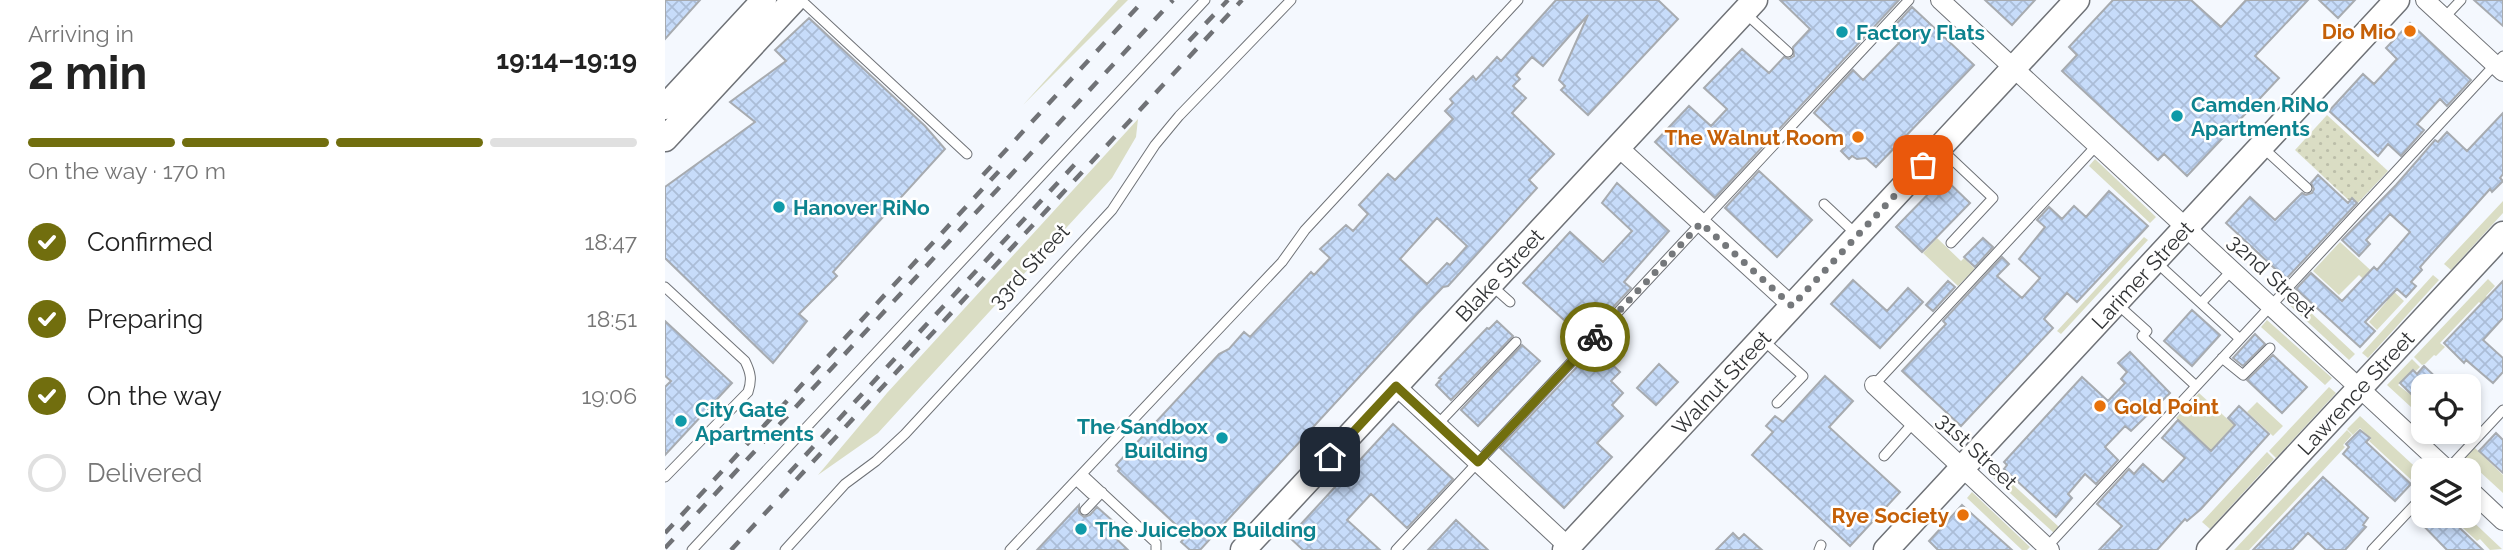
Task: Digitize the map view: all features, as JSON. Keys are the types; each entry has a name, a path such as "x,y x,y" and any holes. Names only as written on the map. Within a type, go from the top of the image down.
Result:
{"street":[{"path":"665,107 764,0"},
{"path":"665,139 794,0"},
{"name":"32nd Street","path":"1940,0 2434,458"},
{"name":"Walnut Street","path":"1569,549 2077,0"},
{"name":"Larimer Street","path":"1893,548 1962,468 2397,0"},
{"path":"2425,0 2500,64"},
{"name":"Blake Street","path":"1243,550 1749,6"},
{"path":"1618,147 1792,306"},
{"name":"Lawrence Street","path":"2209,550 2503,234"},
{"name":"31st Street","path":"1874,385 2047,549"},
{"path":"1396,386 1569,549"},
{"path":"2481,500 2503,521"}],"lane":[{"path":"801,0 967,154"},
{"path":"692,550 1205,0"},
{"name":"33rd Street","path":"785,550 845,484 876,461 905,434 1112,210 1154,145 1291,0"},
{"path":"1010,550 1282,262 1305,230 1518,0"},
{"path":"1396,550 1909,0"},
{"path":"2444,18 2461,0"},
{"path":"1749,6 1789,52"},
{"path":"2047,549 2196,386 2500,64"},
{"path":"1874,385 2097,145"},
{"path":"2261,146 2307,188"},
{"path":"1940,148 1993,198 1951,243"},
{"path":"1824,204 1858,236"},
{"path":"2155,261 2240,339"},
{"path":"2201,303 2232,270"},
{"path":"1490,284 1510,302"},
{"path":"665,287 745,361 751,372 748,392 665,477"},
{"path":"2116,303 2147,331 2142,336 2196,386"},
{"path":"1762,339 1803,376 1777,403"},
{"path":"1437,425 1516,342"},
{"path":"2223,358 2243,375 2270,348"},
{"path":"2458,458 2503,410"},
{"path":"1884,456 1914,422"},
{"path":"1079,477 1090,494 1102,492"},
{"path":"1085,510 1102,492"},
{"path":"1102,492 1156,542 1156,550"},
{"path":"2372,550 2411,509"}],"green space":[{"path":"1118,0 1128,0 1023,105"},
{"path":"2327,115 2388,171 2355,206 2295,150"},
{"path":"1138,119 1136,137 1112,178 878,433 818,475 887,393"},
{"path":"2095,159 2156,217 2150,223 2089,166"},
{"path":"2503,201 2503,213 2451,270 2444,264"},
{"path":"2144,237 2148,240 2061,334 2057,331"},
{"path":"1937,238 1961,261 1964,258 1975,269 1958,286 1923,253"},
{"path":"2340,242 2404,301 2377,330 2369,322 2387,301 2359,275 2339,295 2313,271"},
{"path":"2433,275 2439,280 2368,358 2362,353"},
{"path":"2488,279 2495,286 2486,296 2503,312 2503,318 2500,321 2479,302 2440,343 2445,347 2422,365 2414,357"},
{"path":"2291,294 2355,354 2349,360 2285,301"},
{"path":"2267,320 2332,378 2325,385 2261,327"},
{"path":"2412,359 2420,367 2416,371 2413,369 2398,385 2411,395 2411,407 2387,385"},
{"path":"2329,387 2336,393 2276,458 2269,451"},
{"path":"2199,393 2234,425 2223,437 2227,441 2216,456 2176,418"},
{"path":"2257,402 2283,426 2273,436 2247,412"},
{"path":"2360,416 2411,463 2411,480 2369,441 2371,439 2360,428 2353,435 2347,429"},
{"path":"2347,430 2352,435 2343,445 2345,447 2249,550 2234,550"},
{"path":"2475,448 2503,475 2503,493 2481,473 2481,458 2465,458"},
{"path":"2267,452 2274,459 2210,529 2202,522"},
{"path":"1995,468 2059,527 2054,533 1989,474"},
{"path":"1972,492 2030,547 2027,550 2022,550 1967,498"},
{"path":"2463,528 2480,528 2502,549 2490,550 2480,539 2477,541"}],"building":[{"path":"665,0 700,0 665,39"},
{"path":"1556,0 1658,0 1678,19 1588,115 1561,90 1565,86 1559,80 1588,15 1543,66 1532,57 1516,75 1520,79 1513,86 1526,98 1512,113 1554,154 1529,180 1537,188 1200,550 1190,550 1181,542 1187,535 1118,471 1120,469 1116,465 1219,354 1229,349 1244,332 1250,337 1311,272 1314,275 1330,258 1320,249 1346,225 1353,231 1368,214 1359,205 1388,174 1395,180 1453,119 1445,111 1453,103 1450,99 1473,76 1476,80 1497,57 1501,61","holes":["1437,218 1467,246 1427,284 1400,259"]},
{"path":"1780,0 1899,0 1715,198 1655,142 1689,106 1711,126 1727,109 1704,88 1742,49 1769,73 1784,57 1789,59 1794,56 1793,47 1810,29"},
{"path":"1985,0 2035,0 2012,25"},
{"name":"Camden RiNo Apartments","path":"2113,0 2191,0 2221,27 2246,0 2308,0 2255,56 2279,78 2187,176 2164,154 2158,160 2062,71 2077,55 2069,47"},
{"path":"2319,0 2355,0 2338,18"},
{"path":"2474,0 2503,0 2503,26"},
{"path":"1912,7 1974,65 1876,167 1866,158 1857,159 1852,156 1849,159 1841,151 1845,147 1837,140 1840,137 1814,113 1853,70 1863,80 1899,43 1888,33"},
{"name":"Hanover RiNo","path":"809,18 925,126 945,149 833,272 837,276 799,314 807,321 773,363 665,258 665,187 755,122 730,102 786,61 775,50"},
{"path":"2410,23 2471,80 2447,106 2440,99 2417,124 2424,130 2401,156 2388,144 2378,156 2329,111 2363,74 2374,84 2397,59 2386,48"},
{"path":"2503,113 2503,174 2500,178 2503,181 2492,192 2490,189 2420,267 2422,270 2411,282 2416,286 2406,297 2397,289 2365,322 2375,331 2360,347 2296,289 2311,273 2342,301 2374,267 2377,270 2410,232 2390,214 2366,240 2370,244 2359,256 2342,240 2435,140 2438,142 2447,132 2467,151"},
{"path":"1759,171 1812,220 1777,257 1725,208"},
{"path":"2318,175 2348,203 2352,198 2357,203 2286,279 2226,223 2250,197 2275,220 2302,193 2312,193 2314,189 2311,183"},
{"path":"1944,178 1970,203 1922,252 1896,227"},
{"path":"1617,183 1669,231 1624,282 1631,288 1584,338 1523,283 1570,232 1603,262 1632,231 1602,203"},
{"path":"2109,191 2148,226 2077,302 2067,293 2044,319 2053,328 1961,426 1902,371 1946,324 1943,321 2002,257 2009,264 1997,276 2022,298 2040,278 2019,259 2045,227 2037,220 2049,207 2062,219 2074,206 2086,217"},
{"path":"1983,238 1993,247 1975,267 1964,257"},
{"path":"1853,280 1887,311 1908,288 1923,302 1880,348 1831,304"},
{"path":"1948,281 1955,287 1933,311 1926,305"},
{"path":"2503,281 2503,318 2483,340 2503,358 2503,372 2493,383 2466,360 2464,363 2444,343"},
{"path":"2192,310 2220,335 2192,366 2164,341"},
{"name":"City Gate Apartments","path":"665,321 732,383 665,455 665,387 671,381 665,376"},
{"path":"1497,321 1513,336 1451,400 1436,385 1441,379 1439,378"},
{"path":"2255,334 2265,344 2243,366 2233,358"},
{"path":"1522,345 1540,361 1478,426 1461,410"},
{"path":"1595,348 1620,372 1611,381 1623,393 1612,405 1623,416 1597,443 1612,457 1564,508 1500,448"},
{"path":"2130,352 2170,393 2131,431 2125,426 2105,447 2118,460 2096,484 2085,474 2068,494 2072,498 2056,517 2004,469 2007,465 2004,462 2082,377 2108,401 2125,383 2121,379 2127,372 2118,363"},
{"path":"2273,355 2307,387 2282,413 2247,380"},
{"path":"1659,364 1678,382 1656,405 1637,388"},
{"path":"2424,366 2432,374 2417,374"},
{"path":"2413,370 2417,374 2411,374 2411,394 2400,383"},
{"path":"1825,376 1853,401 1829,427 1900,492 1850,546 1752,455 1773,432 1766,426 1775,416 1783,422"},
{"path":"2239,406 2269,434 2201,509 2187,521 2185,519 2157,550 2099,550 2122,526 2097,504 2129,469 2134,474 2143,464 2163,482 2185,458 2162,438 2178,420 2211,451 2235,425 2228,418"},
{"path":"1393,424 1453,479 1407,528 1371,494 1347,520 1380,550 1303,550 1289,537"},
{"path":"2360,430 2370,438 2366,442 2411,484 2395,501 2343,454 2349,447 2346,444"},
{"path":"2496,433 2503,440 2503,473 2479,451"},
{"path":"2323,477 2368,518 2363,525 2366,527 2345,550 2326,550 2308,533 2292,550 2253,550"},
{"name":"The Juicebox Building","path":"1079,505 1079,513 1084,517 1097,507 1114,522 1107,530 1128,550 1037,550"},
{"path":"1962,505 2012,550 1938,550 1929,541"},
{"path":"1456,520 1488,550 1428,550"},
{"path":"2426,528 2460,528 2483,550 2447,550"},
{"path":"1733,533 1739,539 1744,534 1762,550 1716,550"}],"railway":[{"path":"983,175 1144,0"},
{"path":"665,548 1173,0"},
{"path":"1189,41 1228,0"},
{"path":"731,550 1242,0"},
{"path":"789,473 1077,162"},
{"path":"665,533 1000,170"}],"way so far":[{"path":"1595,337 1701,223 1792,306 1923,165"}],"place":[{"name":"Dio Mio","path":"2410,31"},
{"name":"Factory Flats","path":"1842,32"},
{"name":"Camden RiNo Apartments","path":"2177,116"},
{"name":"The Walnut Room","path":"1858,137"},
{"name":"Hanover RiNo","path":"779,207"},
{"name":"Gold Point","path":"2100,406"},
{"name":"City Gate Apartments","path":"681,421"},
{"name":"The Sandbox Building","path":"1222,438"},
{"name":"Rye Society","path":"1963,515"},
{"name":"The Juicebox Building","path":"1081,529"}],"route":[{"path":"1330,457 1396,386 1478,462 1595,337"}]}
